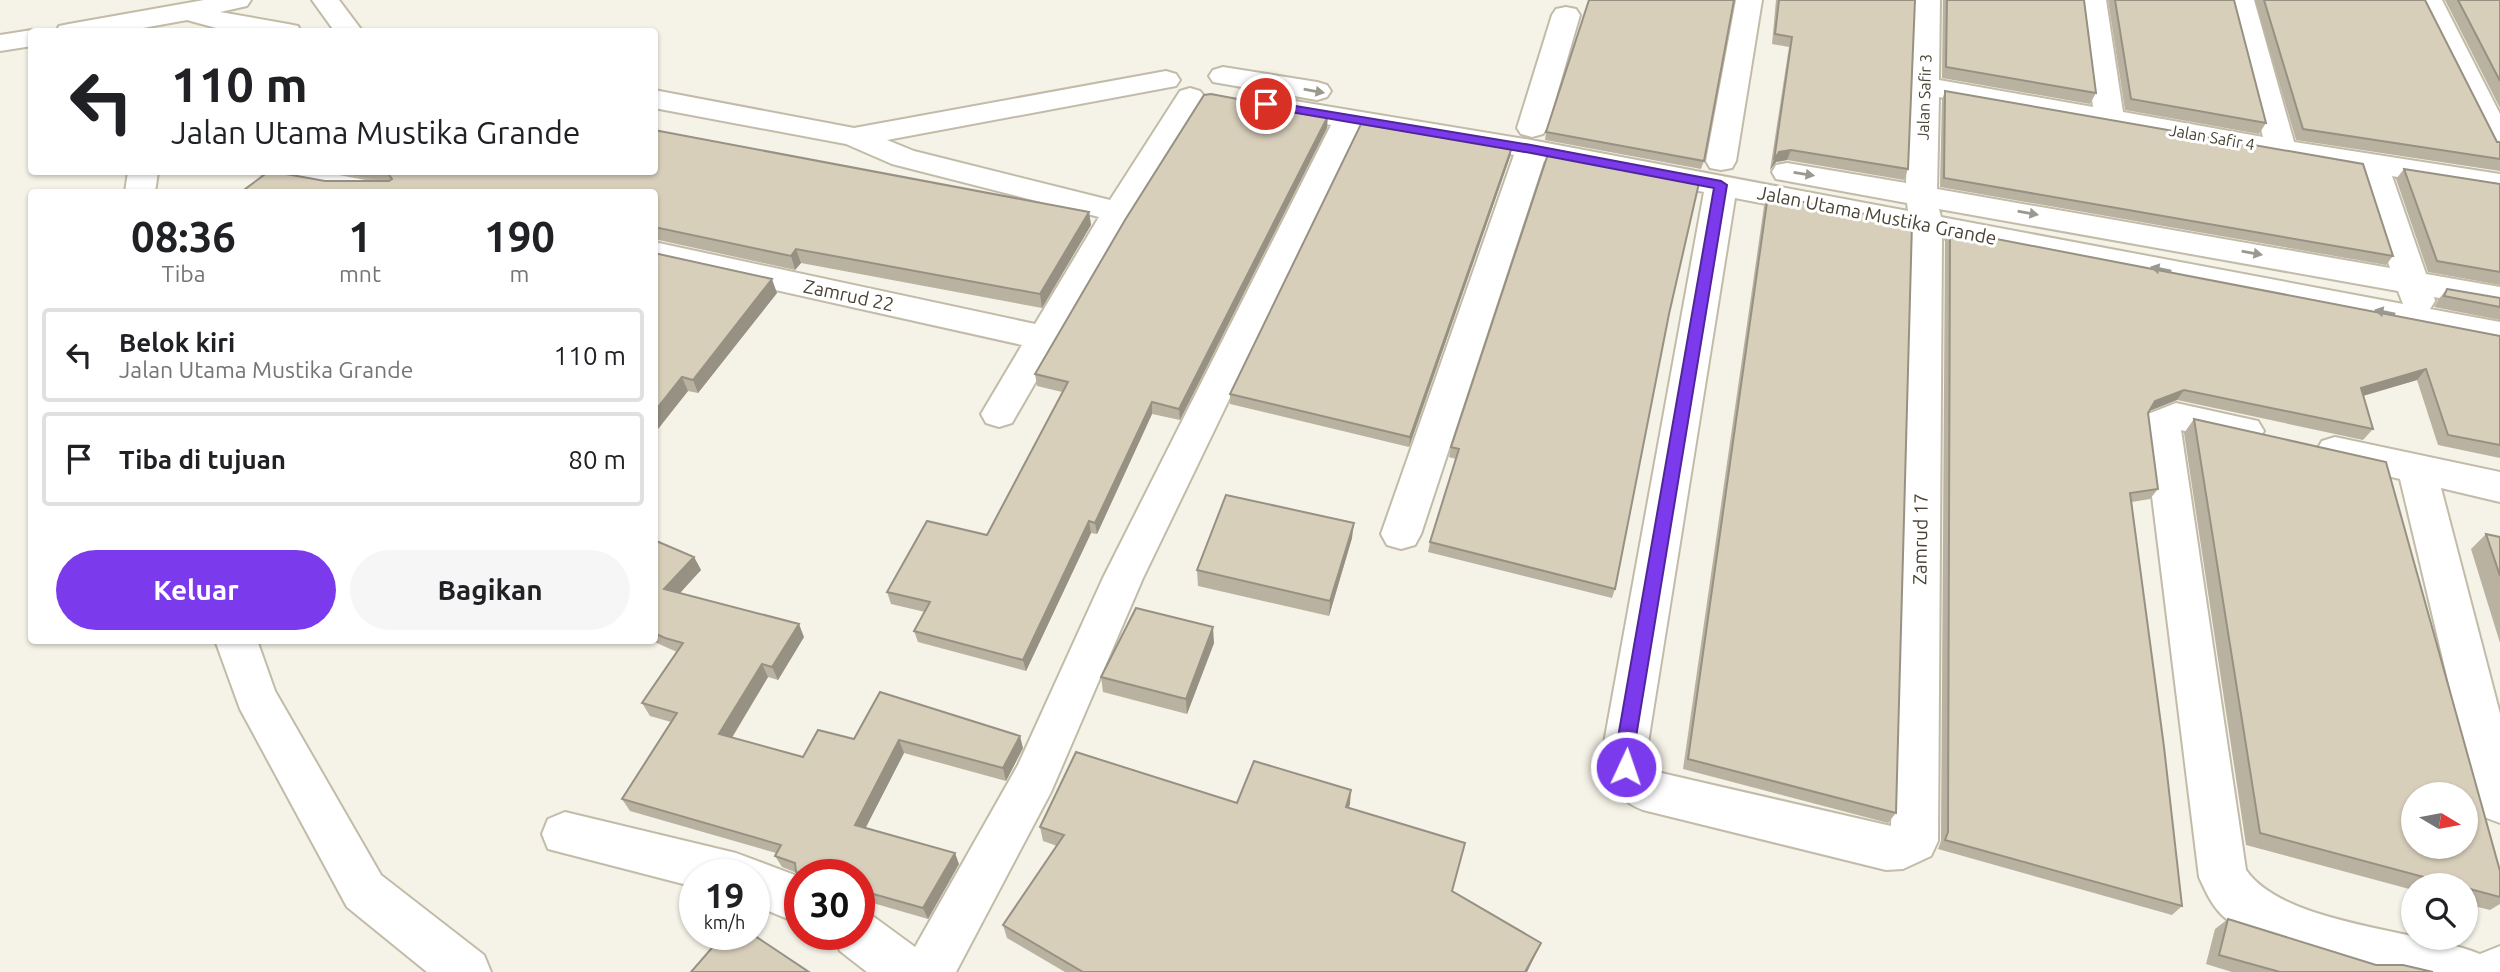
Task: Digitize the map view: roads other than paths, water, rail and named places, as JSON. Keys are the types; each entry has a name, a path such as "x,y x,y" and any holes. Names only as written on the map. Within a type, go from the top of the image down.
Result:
{"street":[{"path":"93,28 188,12 238,0"},
{"path":"325,0 347,28"},
{"path":"1721,173 1749,0"},
{"name":"Jalan Safir 3","path":"1924,209 1927,0"},
{"path":"2093,0 2109,118"},
{"path":"2241,0 2281,149"},
{"path":"2429,0 2500,144"},
{"path":"188,12 256,28"},
{"path":"1401,534 1525,174 1531,138 1566,15"},
{"path":"0,43 28,39"},
{"path":"854,137 1197,79"},
{"path":"999,414 1197,79"},
{"name":"Jalan Utama Mustika Grande","path":"1197,79 1348,120 1531,138"},
{"name":"Jalan Utama Mustika Grande","path":"1197,79 1924,209 2412,282 2500,298"},
{"name":"Jalan Safir 4","path":"1924,86 2281,149 2500,184"},
{"path":"658,100 854,137 903,158 1118,212"},
{"path":"929,972 1035,778 1124,578 1339,144 1348,120"},
{"path":"2372,164 2424,320"},
{"name":"Zamrud 17","path":"1721,173 1626,743 1626,767 1643,789 1886,848 1903,847 1914,841 1924,209"},
{"path":"290,175 358,189"},
{"name":"Jalan Utama Mustika Grande","path":"1924,209 2424,320 2500,334"},
{"name":"Zamrud 22","path":"658,253 1044,338"},
{"path":"2464,972 2342,942 2276,919 2241,901 2222,877 2161,423 2176,416 2500,488"},
{"path":"2417,470 2500,802"},
{"path":"237,644 255,696 365,891 466,972"},
{"path":"565,834 679,861"},
{"path":"875,947 908,972"}]}
